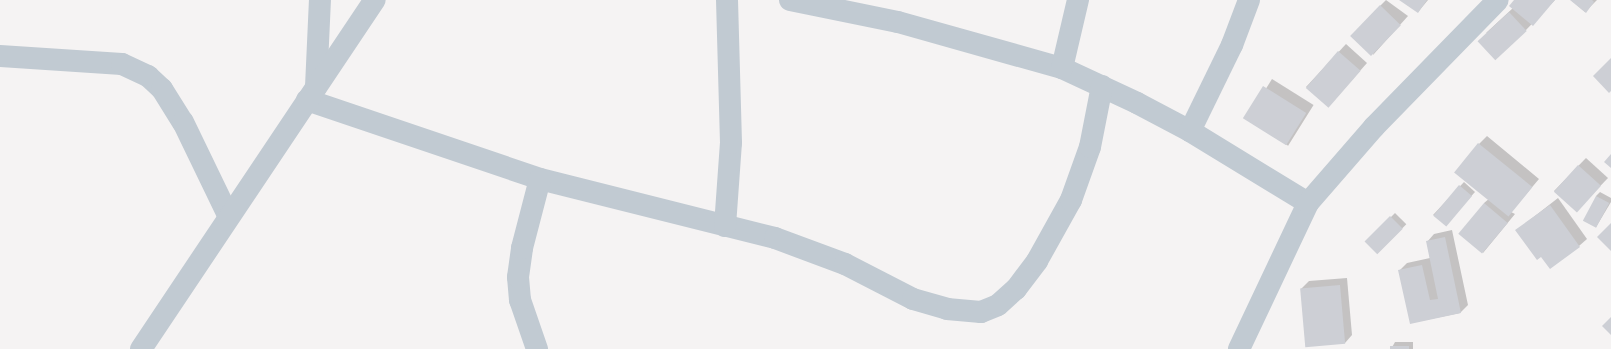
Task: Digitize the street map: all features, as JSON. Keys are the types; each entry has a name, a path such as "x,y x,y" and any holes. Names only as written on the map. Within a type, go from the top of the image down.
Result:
{"street":[{"path":"311,94 320,0"},
{"path":"141,349 228,215 375,0"},
{"path":"725,226 731,143 727,0"},
{"path":"790,0 898,22 1062,68 1102,86 1190,131 1308,203"},
{"path":"1062,68 1078,0"},
{"path":"1190,131 1232,45 1249,0"},
{"path":"1239,349 1308,203 1374,127 1498,0"},
{"path":"0,56 122,64 148,76 162,89 183,122 228,215"},
{"path":"311,94 540,179 775,238 844,264 913,299 946,309 981,312 998,305 1016,289 1037,261 1071,200 1090,147 1102,86"},
{"path":"537,349 520,300 518,277 522,248 540,179"}],"building":[{"path":"1399,0 1427,0 1418,13"},
{"path":"1514,0 1555,0 1533,26 1509,6"},
{"path":"1570,0 1592,0 1594,2 1586,13"},
{"path":"1380,5 1401,25 1371,56 1350,36"},
{"path":"1509,12 1527,31 1495,60 1478,41"},
{"path":"1338,51 1361,71 1328,108 1306,88"},
{"path":"1611,58 1611,91 1609,93 1593,76"},
{"path":"1263,86 1306,113 1286,145 1243,118"},
{"path":"1478,143 1532,187 1508,217 1454,173"},
{"path":"1611,154 1611,168 1604,162"},
{"path":"1578,165 1601,186 1577,212 1554,192"},
{"path":"1459,185 1472,196 1446,227 1433,216"},
{"path":"1596,196 1609,203 1596,228 1583,221"},
{"path":"1484,203 1508,223 1482,254 1458,234"},
{"path":"1550,205 1580,247 1550,269 1541,257 1537,260 1515,230"},
{"path":"1390,216 1403,229 1377,254 1365,241"},
{"path":"1611,223 1611,251 1597,237"},
{"path":"1445,237 1461,313 1410,324 1398,270 1422,265 1430,300 1438,299 1426,241"},
{"path":"1340,285 1345,344 1305,347 1300,288"},
{"path":"1611,317 1611,335 1602,326"},
{"path":"1390,346 1409,346 1409,349 1390,349"}]}
